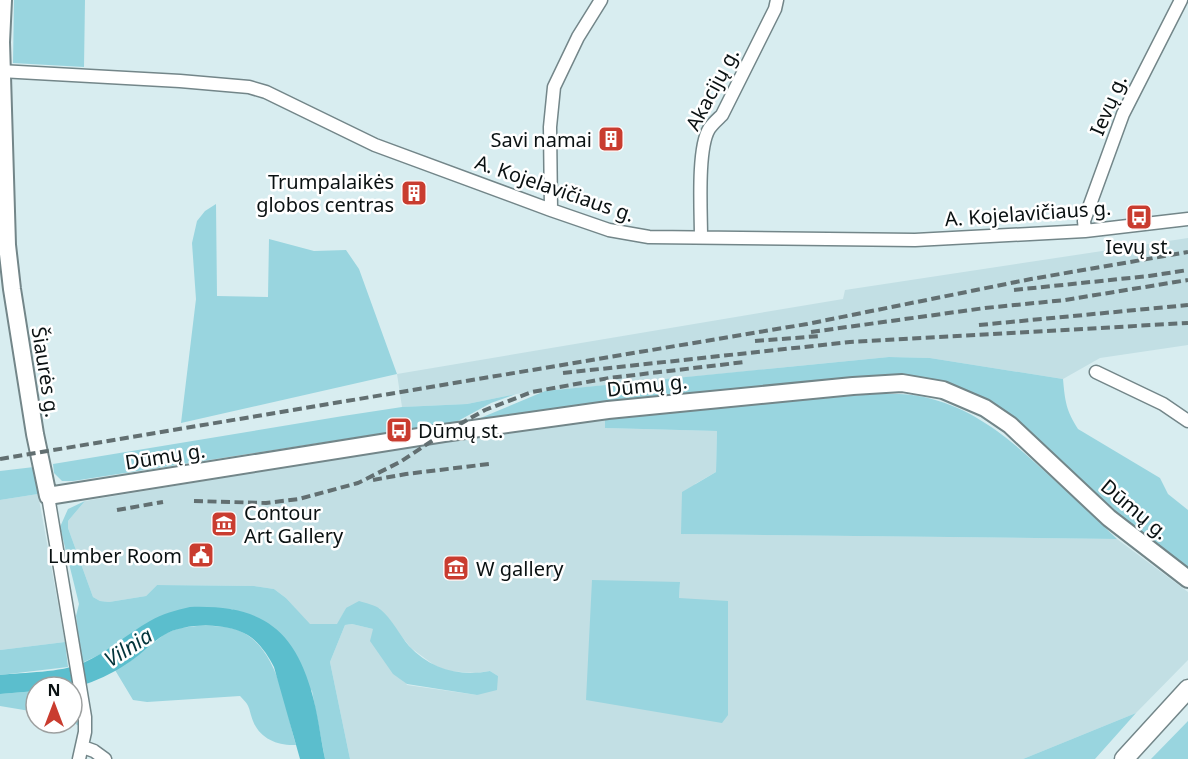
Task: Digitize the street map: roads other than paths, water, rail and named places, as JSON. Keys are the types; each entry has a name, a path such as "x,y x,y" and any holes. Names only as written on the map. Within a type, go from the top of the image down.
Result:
{"main road":[{"name":"Šiaurės g.","path":"3,0 1,71 11,278 35,434 48,496"},
{"name":"Dūmų g.","path":"48,496 444,433 601,411 902,383 943,390 985,408 1010,425 1109,518 1188,579"},
{"path":"1127,755 1188,689"}],"street":[{"path":"551,210 550,127 554,87 575,43 601,0"},
{"name":"Akacijų g.","path":"701,237 702,162 705,141 710,129 722,115 775,9 777,0"},
{"name":"Ievų g.","path":"1085,231 1084,221 1123,114 1181,0"},
{"name":"A. Kojelavičiaus g.","path":"1,71 249,87 266,92 375,145 551,210 632,235 915,240 1085,231 1188,219"},
{"path":"1096,372 1163,404 1188,421"},
{"name":"Šiaurės g.","path":"48,496 83,703 85,732 81,753"},
{"path":"81,753 94,752 105,759"}],"water":[{"name":"Vilnia","path":"190,607 234,610 268,623 282,634 303,667 311,690 325,759 300,759 274,667 256,641 233,629 196,626 173,631 126,664 92,682 84,684 84,675 24,675 24,692 0,694 0,675 53,670 83,663 169,612"}],"railway":[{"path":"0,459 807,324 1031,279 1188,252"},
{"path":"1014,290 1188,270"},
{"path":"811,332 985,308 1065,300 1188,280"},
{"path":"979,325 1188,305"},
{"path":"563,373 850,342 1188,323"},
{"path":"755,341 820,336"},
{"path":"194,501 266,503 299,499 358,483 400,462 485,410 532,392 609,378 745,362"},
{"path":"373,480 489,464"},
{"path":"117,510 163,502"}],"place":[{"name":"Savi namai","path":"611,139"},
{"name":"Trumpalaikės globos centras","path":"414,193"},
{"name":"Ievų st.","path":"1139,217"},
{"name":"Dūmų st.","path":"399,430"},
{"name":"Contour Art Gallery","path":"224,524"},
{"name":"Lumber Room","path":"201,555"},
{"name":"W gallery","path":"456,568"}]}
